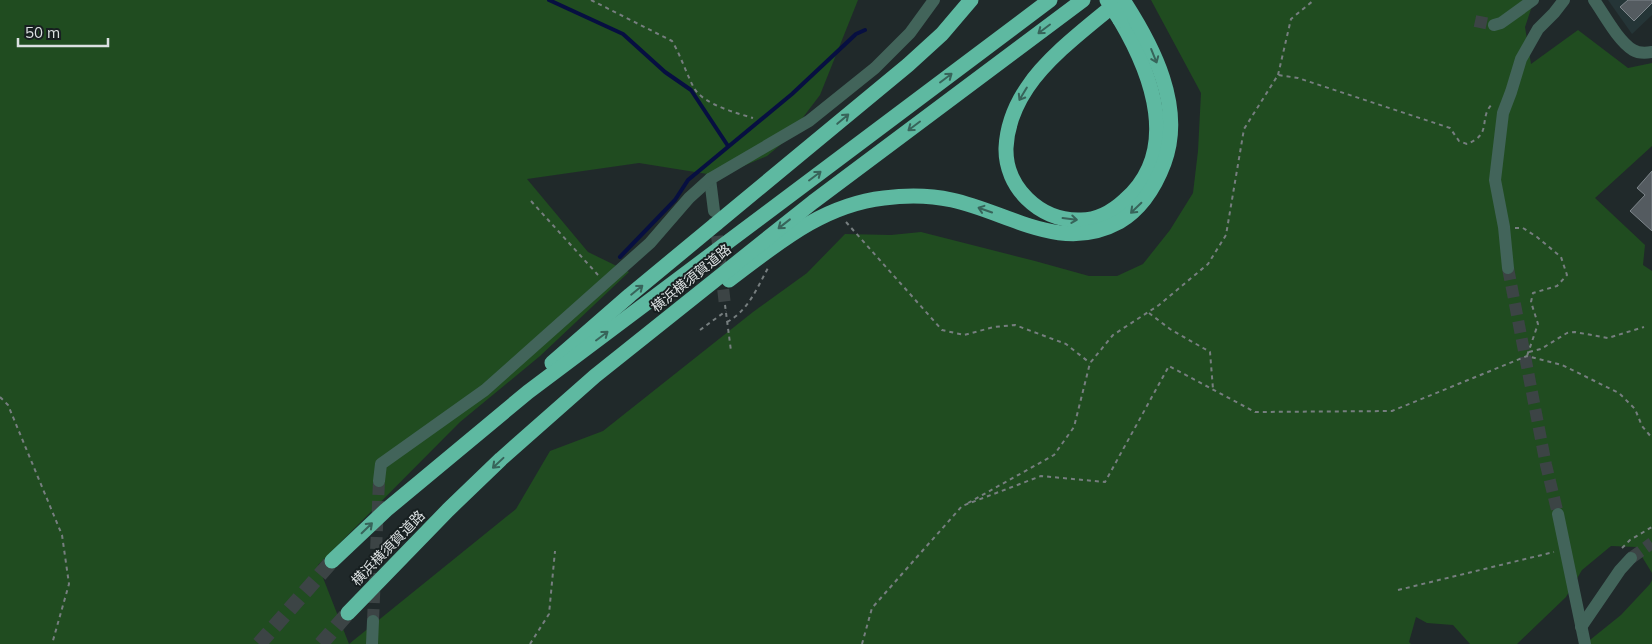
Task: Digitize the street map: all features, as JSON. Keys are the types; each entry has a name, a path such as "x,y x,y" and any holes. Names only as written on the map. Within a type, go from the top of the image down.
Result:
{"highway":[{"path":"443,461 630,295 921,54 942,34 970,0"},
{"name":"横浜横須賀道路","path":"332,561 386,510 528,392 1050,0"},
{"name":"横浜横須賀道路","path":"348,613 448,510 595,376 820,196 1083,0"},
{"path":"525,438 777,243 810,222 838,210 882,198 920,195 953,200 1031,226 1070,234 1096,232 1122,220 1136,209 1158,179 1166,159 1170,123 1165,87 1160,70 1143,32 1107,0"},
{"path":"1122,0 1154,99 1156,130 1150,167 1133,193 1109,212 1084,220 1060,218 1035,206 1013,181 1006,156 1009,125 1020,99 1035,77 1061,51 1122,0"}],"street":[{"path":"378,481 381,464 485,390 650,243 689,198 710,179 809,121 833,104 875,68 910,33 934,0"},
{"path":"1494,24 1501,23 1532,0"},
{"path":"1508,268 1504,227 1495,180 1504,113 1521,60 1538,29 1564,0"},
{"path":"1594,0 1625,44 1634,51 1652,52"},
{"path":"710,179 714,210"},
{"path":"1558,514 1585,644"},
{"path":"1581,627 1620,570 1631,558"},
{"path":"372,644 373,621"}],"path":[{"path":"591,0 672,42 679,53 695,90 719,108 753,118"},
{"path":"862,644 872,608 962,506 1054,455 1074,427 1090,363 1113,334 1159,305 1208,264 1226,235 1244,129 1278,75 1291,19 1314,0"},
{"path":"1278,75 1298,78 1450,128 1459,141 1467,144 1476,140 1484,130 1486,112 1492,104 1504,113"},
{"path":"531,200 606,283"},
{"path":"846,222 942,330 964,335 994,327 1016,325 1066,344 1090,363"},
{"path":"1504,227 1523,228 1537,237 1561,257 1567,275 1557,286 1533,293 1531,302 1538,324 1528,354"},
{"path":"727,322 737,317 741,312 754,294 769,267"},
{"path":"725,305 731,351"},
{"path":"700,330 726,311"},
{"path":"1148,312 1170,329 1210,352 1213,389"},
{"path":"962,506 1040,476 1105,482 1169,366 1255,412 1392,411 1541,349 1567,333 1575,332 1608,338 1644,327"},
{"path":"1528,354 1562,365 1619,393 1635,409 1642,426 1652,438"},
{"path":"0,397 8,405 62,535 69,584 52,644"},
{"path":"1398,590 1565,550"},
{"path":"530,644 549,614 555,551"}],"shaded area":[{"path":"1608,0 1652,0 1652,15 1632,34"}],"green space":[{"path":"0,0 858,0 820,95 785,141 767,156 720,176 639,163 527,179 588,252 629,272 540,356 460,422 318,565 349,644 0,644"},
{"path":"1151,0 1534,0 1525,27 1531,64 1578,30 1628,68 1652,63 1652,146 1595,198 1645,245 1643,265 1652,271 1652,573 1636,547 1611,546 1582,570 1566,597 1517,644 1470,644 1453,625 1427,623 1416,617 1409,642 1411,644 349,644 516,509 550,451 603,431 753,312 807,273 845,234 891,235 921,232 1089,276 1117,276 1143,264 1170,230 1193,193 1198,151 1201,93"},
{"path":"1652,580 1652,644 1585,644 1621,615"}],"building":[{"path":"1628,0 1652,0 1652,3 1634,21 1620,7"},
{"path":"1652,171 1652,231 1630,211 1645,195 1637,188"}],"waterway":[{"path":"549,0 623,34 665,72 691,90 728,146"},
{"path":"620,257 675,200 688,180 792,94 856,34 865,30"}],"tunnel":[{"path":"1475,21 1494,25"},
{"path":"715,218 725,305"},
{"path":"1508,268 1546,465 1558,514"},
{"path":"373,621 379,481"},
{"path":"1631,558 1652,543"},
{"path":"259,644 332,561"},
{"path":"321,644 348,613"}]}
